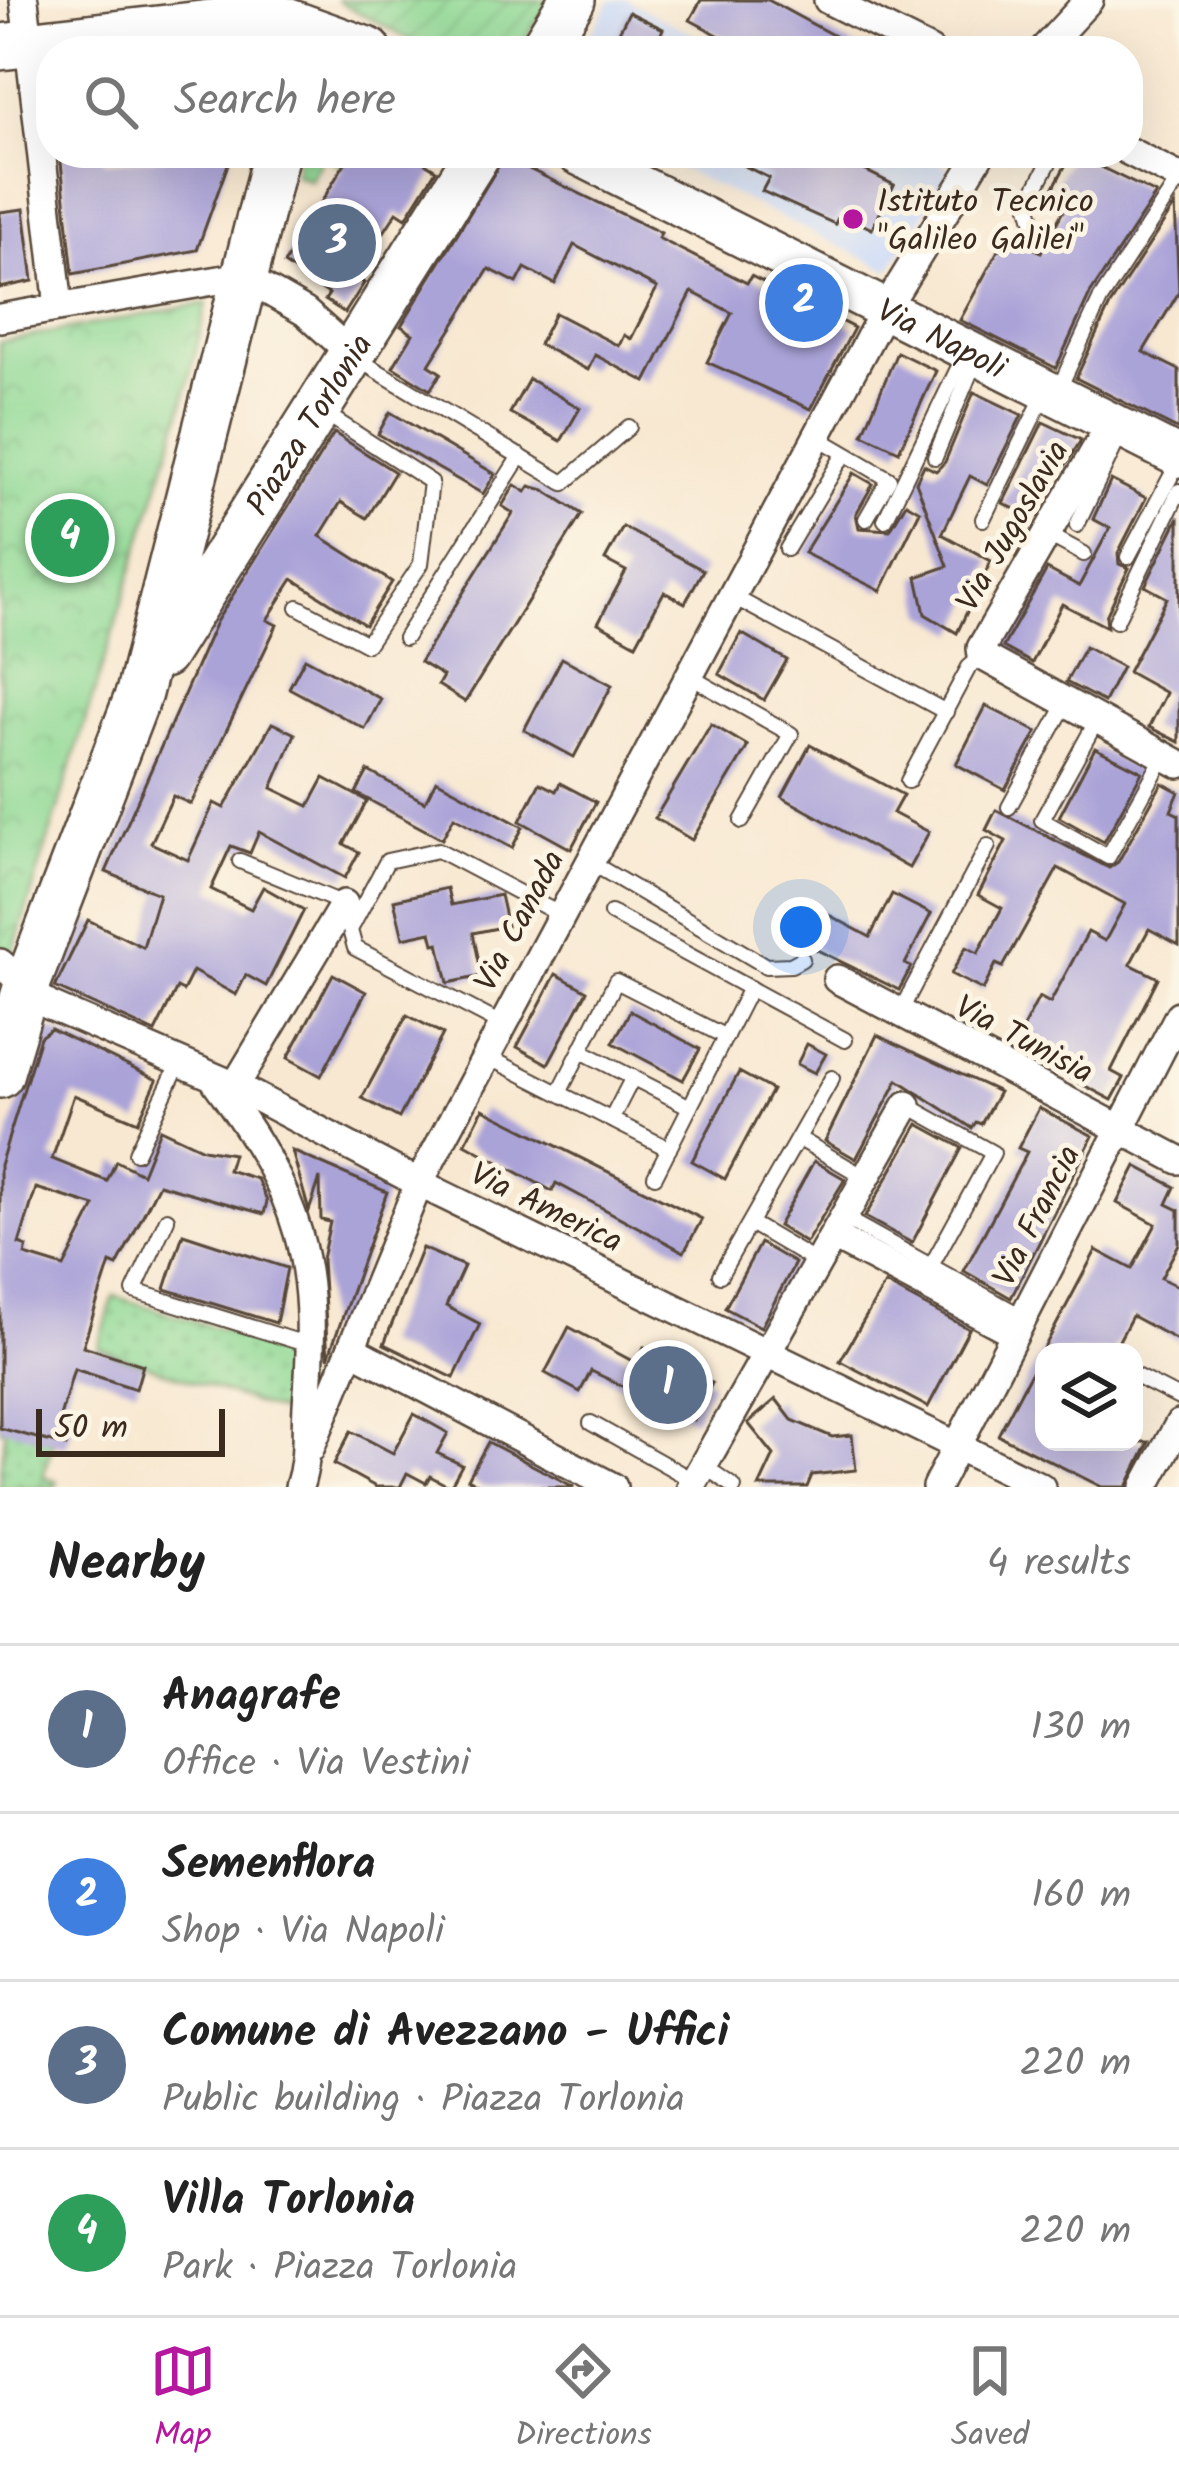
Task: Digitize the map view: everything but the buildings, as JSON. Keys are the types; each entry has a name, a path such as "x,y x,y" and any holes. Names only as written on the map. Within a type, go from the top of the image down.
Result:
{"main road":[{"path":"550,36 572,0"},
{"path":"17,31 275,22 315,36"},
{"name":"Piazza Torlonia","path":"0,1075 14,974 139,693 228,386 242,277 272,168"},
{"name":"Piazza Torlonia","path":"139,693 469,168"},
{"name":"Via Napoli","path":"603,168 1179,459"}],"street":[{"path":"828,0 900,36"},
{"path":"1056,36 1089,0"},
{"path":"17,31 36,156"},
{"path":"1143,159 1179,178"},
{"path":"38,168 59,307"},
{"name":"Via Canada","path":"309,1475 418,1183 884,311 972,168"},
{"path":"0,318 242,277 304,312 353,355"},
{"name":"Via Jugoslavia","path":"1118,426 1047,534 981,648 982,656 1171,760"},
{"path":"309,1475 306,1424 312,1346 308,1286 289,1194 226,1084 344,904"},
{"name":"Via America","path":"14,974 48,1005 226,1084 418,1183 1041,1487"},
{"name":"Via Tunisia","path":"837,979 1179,1160"},
{"name":"Via Francia","path":"936,1487 1179,1016"},
{"path":"696,1478 907,1105"},
{"path":"839,1227 1019,1325"},
{"path":"353,1350 613,1487"},
{"path":"1145,1487 1179,1424"}],"lane":[{"path":"1037,233 1028,203 1046,168"},
{"path":"983,519 1100,299 1179,178"},
{"path":"935,457 971,354"},
{"path":"885,520 971,354"},
{"path":"353,355 564,483 629,428"},
{"path":"298,607 367,644 421,564 431,482 319,409"},
{"path":"1077,525 1118,426"},
{"path":"817,437 889,479 866,519"},
{"path":"787,549 844,454"},
{"path":"405,638 520,456"},
{"path":"1128,556 1179,459"},
{"path":"1116,621 1179,491"},
{"path":"1047,534 1084,554"},
{"path":"732,596 946,712"},
{"path":"908,782 969,667 982,656"},
{"path":"689,676 791,734 742,821"},
{"path":"1009,807 1066,703"},
{"path":"1097,720 1042,820 1108,857 1171,760"},
{"path":"900,1012 988,846"},
{"path":"503,1025 355,948 350,930 387,861 439,850 561,915"},
{"path":"240,862 344,904"},
{"path":"590,862 766,966 791,965 802,958"},
{"path":"611,913 845,1040"},
{"path":"559,1093 616,981 726,1036"},
{"path":"655,1177 750,988"},
{"path":"580,1051 690,1107"},
{"path":"486,1056 669,1149"},
{"path":"136,1153 178,1065"},
{"path":"611,1120 633,1077"},
{"path":"720,1275 832,1078"},
{"path":"907,1105 993,1153 931,1266"},
{"path":"798,1138 866,1178"},
{"path":"167,1219 134,1291 312,1346"},
{"path":"749,1223 818,1263"},
{"path":"839,1227 931,1266 1019,1325"},
{"path":"1143,1380 1179,1398"},
{"path":"591,1423 696,1478 734,1487"}],"shaded area":[{"path":"611,0 627,0 696,36 590,36"},
{"name":"Istituto Tecnico \"Galileo Galilei\"","path":"679,168 951,169 889,270"}],"green space":[{"path":"336,0 551,0 527,36 402,36"},
{"path":"296,168 316,168 310,180 295,174"},
{"path":"207,303 181,413 13,953 0,946 0,342"},
{"path":"114,1296 302,1355 295,1417 98,1348"},
{"path":"0,1414 32,1436 53,1442 43,1477 57,1482 55,1487 0,1487 5,1432 0,1429"}],"place":[{"name":"Istituto Tecnico \"Galileo Galilei\"","path":"853,219"},
{"name":"Comune di Avezzano - Uffici","path":"337,243"},
{"name":"Semenflora","path":"804,303"},
{"name":"Villa Torlonia","path":"70,538"},
{"name":"Anagrafe","path":"668,1385"}]}
